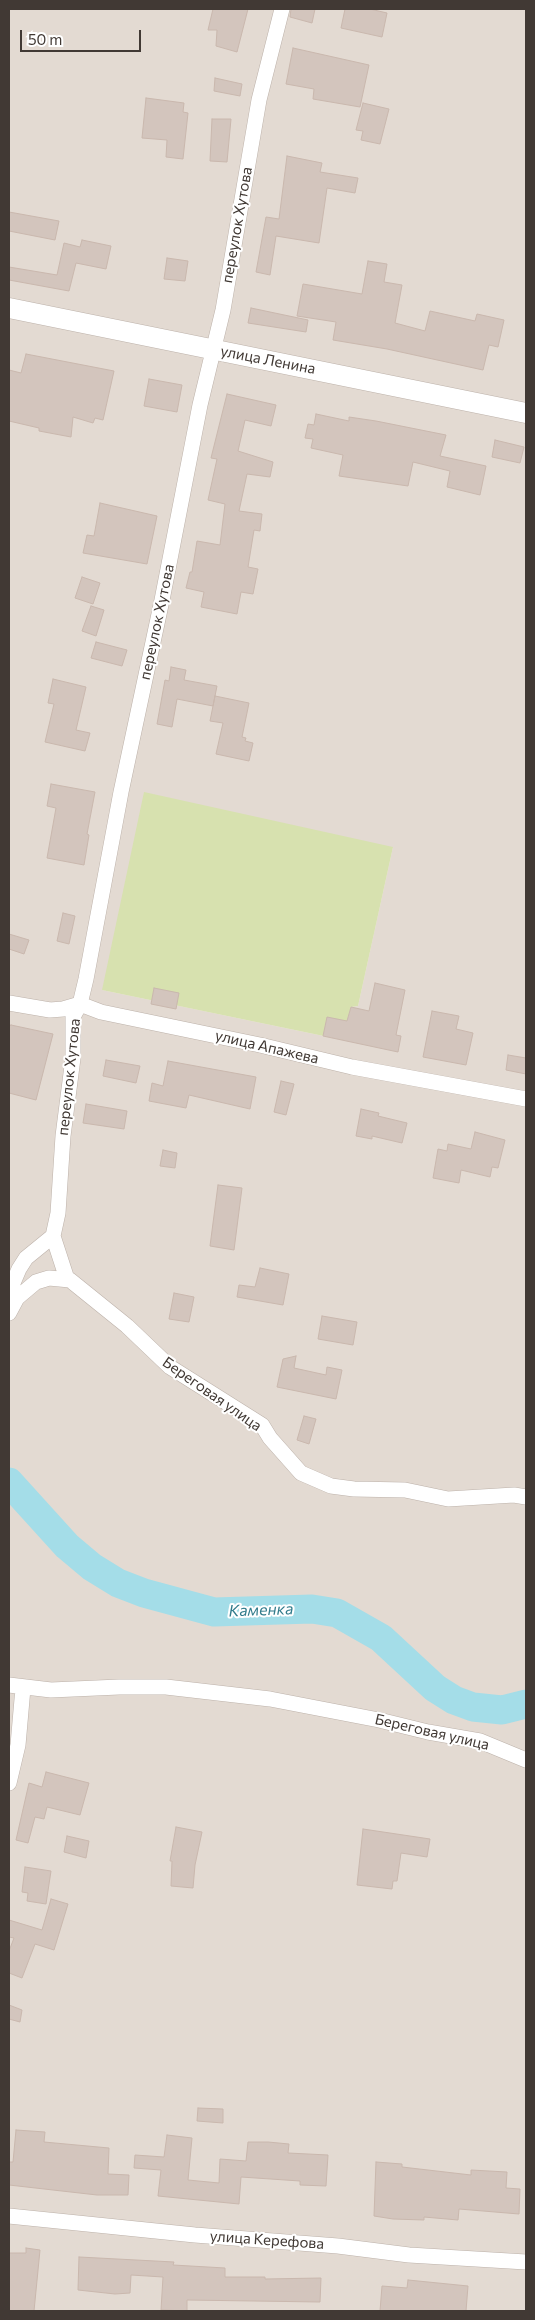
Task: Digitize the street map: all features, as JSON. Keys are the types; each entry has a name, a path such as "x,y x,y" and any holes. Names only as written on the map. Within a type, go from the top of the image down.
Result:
{"street":[{"name":"переулок Хутова","path":"53,1236 58,1213 63,1136 73,1058 73,1017 80,1004 121,792 213,349 223,310 258,108 282,9"},
{"name":"улица Ленина","path":"9,308 526,413"},
{"path":"9,1003 50,1010 63,1009 80,1004"},
{"name":"улица Апажева","path":"80,1004 101,1012 260,1044 352,1067 526,1099"},
{"path":"53,1236 67,1279 49,1278 36,1282 22,1293 10,1310 13,1284 19,1269 26,1258 53,1236"},
{"name":"Береговая улица","path":"67,1279 90,1294 170,1367 262,1425 295,1468 314,1480 331,1486 405,1490 448,1498 514,1495 526,1497"},
{"path":"9,1783 18,1746 16,1687"},
{"name":"Береговая улица","path":"16,1687 51,1690 158,1687 270,1698 428,1732 480,1741 526,1760"},
{"name":"улица Керефова","path":"9,2216 195,2235 329,2245 409,2255 526,2262"}],"shaded area":[{"path":"9,9 526,9 526,2311 9,2311","holes":["393,847 358,1006 351,1007 343,1040 102,990"]}],"green space":[{"path":"144,792 393,847 358,1006 351,1007 343,1040 102,990"}],"building":[{"path":"213,9 248,9 237,52 216,46 217,30 208,30"},
{"path":"291,9 315,9 312,23 290,17"},
{"path":"345,9 370,9 387,13 382,37 341,28"},
{"path":"293,48 369,65 360,107 313,99 314,89 286,84"},
{"path":"215,78 242,84 240,96 214,91"},
{"path":"146,98 184,103 183,112 188,113 183,159 166,157 167,140 142,138"},
{"path":"363,103 389,109 380,144 361,140 363,131 356,130"},
{"path":"212,119 231,119 227,162 210,161"},
{"path":"287,156 322,163 320,172 358,178 355,193 327,188 319,243 276,236 270,275 256,272 266,217 279,219"},
{"path":"9,212 59,221 55,240 9,231"},
{"path":"82,240 111,246 106,269 76,263 69,291 9,280 9,267 57,275 64,243 80,247"},
{"path":"167,258 188,261 185,281 164,279"},
{"path":"368,261 387,264 384,282 402,285 395,323 425,331 430,311 475,321 477,314 504,320 498,347 489,345 483,370 387,349 333,340 336,322 297,316 303,284 362,294"},
{"path":"251,308 308,320 306,332 248,323"},
{"path":"26,354 114,371 103,420 95,418 93,423 73,417 71,437 39,431 39,428 9,421 9,370 21,373"},
{"path":"149,379 182,385 177,412 144,406"},
{"path":"227,394 276,405 271,426 245,420 238,451 273,462 270,477 247,474 239,511 262,514 260,531 254,530 248,567 258,569 253,594 241,592 237,614 201,607 204,592 186,588 190,572 192,572 197,541 220,545 225,504 208,500 217,459 211,458"},
{"path":"316,414 349,421 349,417 376,421 446,435 440,456 486,466 480,495 447,487 450,471 413,462 408,486 339,476 343,455 311,448 313,439 305,438 308,424 314,425"},
{"path":"495,440 524,447 520,463 492,457"},
{"path":"100,503 157,516 147,564 83,553 87,535 94,536"},
{"path":"82,577 100,583 93,604 75,598"},
{"path":"91,606 104,610 96,636 82,631"},
{"path":"96,642 127,650 122,666 91,658"},
{"path":"171,667 186,670 184,680 217,686 213,706 177,699 172,727 157,724 165,680 169,681"},
{"path":"53,679 86,687 76,730 90,733 85,751 45,742 54,704 48,703"},
{"path":"215,696 249,703 242,737 246,738 245,741 253,743 249,761 216,754 223,723 210,721"},
{"path":"51,784 95,792 87,834 89,835 84,865 47,858 56,808 47,806"},
{"path":"63,913 75,916 69,944 57,941"},
{"path":"9,934 29,940 24,954 9,949"},
{"path":"375,983 405,990 396,1035 401,1036 398,1052 323,1036 327,1017 347,1021 351,1007 369,1011"},
{"path":"154,988 179,993 176,1009 151,1004"},
{"path":"432,1011 459,1016 456,1029 473,1033 466,1065 423,1057"},
{"path":"9,1026 53,1034 36,1100 9,1093"},
{"path":"508,1055 526,1058 526,1074 506,1070"},
{"path":"106,1060 140,1066 136,1083 103,1076"},
{"path":"168,1061 256,1077 250,1109 189,1095 186,1108 149,1101 152,1083 163,1086"},
{"path":"281,1081 294,1084 286,1115 274,1112"},
{"path":"86,1104 127,1111 124,1129 83,1123"},
{"path":"361,1109 379,1113 378,1116 407,1123 402,1143 372,1136 372,1139 356,1136"},
{"path":"475,1132 505,1140 498,1168 492,1167 490,1177 461,1170 459,1183 433,1178 438,1149 447,1151 448,1144 471,1149"},
{"path":"163,1150 177,1153 175,1168 160,1166"},
{"path":"218,1185 242,1188 234,1250 210,1246"},
{"path":"260,1268 289,1274 283,1305 237,1297 239,1285 255,1287"},
{"path":"174,1293 194,1297 189,1322 169,1319"},
{"path":"322,1316 357,1322 353,1345 318,1339"},
{"path":"296,1356 294,1368 326,1375 327,1367 342,1370 336,1399 277,1387 283,1359"},
{"path":"304,1416 316,1419 309,1444 297,1440"},
{"path":"46,1772 89,1783 80,1815 47,1807 44,1819 35,1817 28,1843 16,1840 29,1783 42,1787"},
{"path":"176,1827 202,1832 195,1865 193,1888 171,1886 172,1861 170,1861"},
{"path":"363,1829 430,1839 427,1857 401,1853 397,1881 393,1881 392,1889 357,1885"},
{"path":"67,1836 89,1841 86,1858 64,1852"},
{"path":"25,1867 51,1871 46,1904 27,1901 28,1893 22,1892"},
{"path":"51,1899 68,1904 54,1950 35,1944 22,1978 9,1973 9,1951 14,1938 9,1937 9,1920 42,1930"},
{"path":"9,2005 22,2010 20,2022 9,2019"},
{"path":"198,2108 223,2109 223,2123 197,2121"},
{"path":"16,2130 45,2132 44,2142 109,2148 108,2174 129,2175 128,2195 97,2195 9,2185 9,2162 13,2162"},
{"path":"167,2135 192,2138 188,2180 219,2183 220,2159 246,2161 248,2142 268,2142 289,2144 288,2153 328,2155 326,2186 300,2185 300,2181 241,2177 239,2204 158,2196 161,2170 134,2168 135,2155 164,2157"},
{"path":"376,2162 402,2164 402,2167 471,2175 471,2170 507,2172 506,2188 520,2189 519,2214 459,2209 458,2220 424,2217 424,2220 393,2219 374,2216"},
{"path":"26,2248 40,2250 34,2311 9,2311 9,2253 26,2253"},
{"path":"79,2257 174,2262 173,2265 225,2268 225,2277 265,2277 265,2279 321,2278 320,2302 187,2300 187,2311 161,2310 163,2277 131,2275 130,2293 115,2294 78,2290"},
{"path":"408,2280 468,2286 466,2311 380,2311 382,2286 407,2288"}],"waterway":[{"name":"Каменка","path":"9,1482 67,1546 92,1567 118,1583 144,1593 214,1612 312,1609 337,1613 381,1638 435,1688 454,1700 473,1707 502,1710 526,1704"}]}
